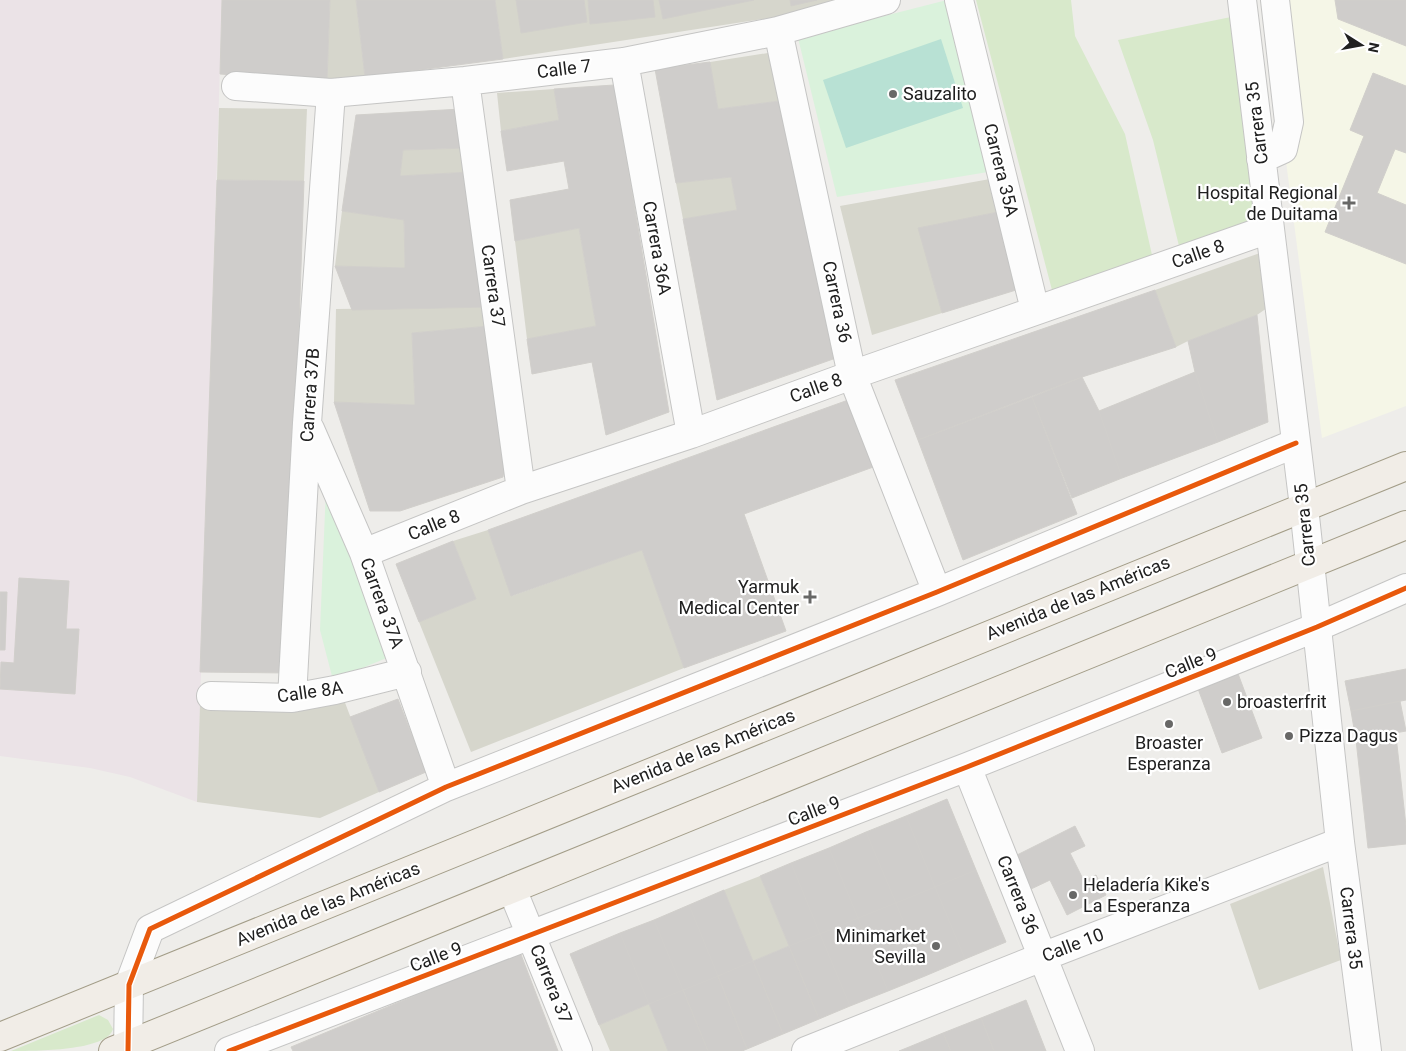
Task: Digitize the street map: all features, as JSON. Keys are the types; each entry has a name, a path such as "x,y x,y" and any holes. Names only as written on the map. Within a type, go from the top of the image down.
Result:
{"main road":[{"name":"Avenida de las Américas","path":"0,1036 1406,466"},
{"path":"123,1049 1406,525"}],"street":[{"name":"Calle 7","path":"236,86 331,93 466,81 624,62 778,31 886,0"},
{"name":"Carrera 35A","path":"959,0 1035,310"},
{"name":"Carrera 35","path":"1242,0 1304,507 1340,842 1367,1051"},
{"path":"1261,159 1283,149 1289,122 1275,0"},
{"name":"Carrera 36","path":"778,31 852,375 937,592"},
{"name":"Carrera 36A","path":"624,62 690,434"},
{"name":"Carrera 37","path":"466,81 521,490"},
{"name":"Carrera 37B","path":"292,698 307,423 331,93"},
{"name":"Calle 8","path":"364,553 521,490 690,434 1035,310 1269,229"},
{"name":"Carrera 37A","path":"307,423 364,553 446,788"},
{"path":"123,1049 129,985 150,929 446,788 937,592 1296,444"},
{"name":"Calle 9","path":"229,1051 966,767 1317,627 1406,588"},
{"name":"Calle 8A","path":"211,696 292,698 336,690 406,672"},
{"name":"Carrera 36","path":"966,767 1080,1051"},
{"name":"Calle 10","path":"806,1051 1042,956 1340,842"},
{"name":"Carrera 37","path":"512,889 578,1051"}],"shaded area":[{"path":"0,0 222,0 197,802 130,777 90,768 0,756"},
{"path":"330,0 356,0 365,77 327,82"},
{"path":"495,0 833,0 776,17 503,59"},
{"name":"Hospital Regional de Duitama","path":"1265,0 1406,0 1406,406 1322,438"},
{"path":"768,53 779,101 718,109 710,62"},
{"path":"554,89 559,120 501,131 497,93"},
{"path":"219,108 307,109 304,181 217,180"},
{"path":"467,148 470,172 400,176 403,150"},
{"path":"731,177 737,210 683,219 676,183"},
{"path":"990,179 998,212 919,228 942,313 872,335 840,206"},
{"path":"342,211 404,220 405,268 335,266"},
{"path":"579,228 596,326 527,339 515,241"},
{"path":"1260,253 1267,308 1257,315 1176,347 1155,290"},
{"path":"487,307 489,326 412,333 415,405 334,402 336,309"},
{"path":"488,530 512,596 642,550 684,668 471,752 419,622 476,599 453,541"},
{"path":"344,700 379,792 320,818 197,802 200,704 295,707"},
{"path":"1323,867 1341,960 1259,990 1230,904"},
{"path":"760,876 789,946 753,961 724,890"},
{"path":"649,1004 668,1051 610,1051 599,1025"}],"green space":[{"name":"Sauzalito","path":"947,0 988,172 837,197 798,38"},
{"path":"976,0 1071,0 1075,36 1125,134 1152,255 1052,290"},
{"path":"1231,17 1255,220 1179,246 1153,140 1118,40"},
{"name":"Sauzalito","path":"941,39 963,108 846,148 823,80"},
{"path":"326,488 389,657 333,680 320,630"},
{"path":"99,1015 108,1020 113,1029 108,1036 98,1042 69,1048 11,1051"}],"building":[{"path":"222,0 330,0 327,82 220,74"},
{"path":"356,0 495,0 503,59 365,77"},
{"path":"516,0 584,0 587,22 521,33"},
{"path":"588,0 653,0 655,17 590,24"},
{"path":"659,0 754,0 663,19"},
{"path":"790,0 817,0 791,6"},
{"path":"1335,0 1406,0 1406,46 1338,19"},
{"path":"710,62 718,109 779,101 836,358 717,400 683,219 737,210 731,177 676,183 655,69"},
{"path":"1373,73 1406,86 1406,153 1395,149 1377,193 1406,205 1406,264 1325,232 1364,136 1350,130"},
{"path":"614,85 669,412 606,435 592,362 532,374 527,339 596,326 579,228 515,241 510,200 569,189 564,161 507,171 501,131 559,120 554,89"},
{"path":"461,109 467,148 403,150 400,176 470,172 487,307 352,310 335,266 405,268 404,220 342,211 356,115"},
{"path":"217,180 304,181 287,673 200,672"},
{"path":"998,212 1016,290 942,313 918,228"},
{"path":"1155,290 1176,347 1082,377 918,440 895,380"},
{"path":"1257,315 1268,422 1218,442 1195,372 1188,341"},
{"path":"489,326 506,453 503,477 400,511 370,511 334,402 415,405 412,333"},
{"path":"1195,372 1218,442 1122,478 1099,411"},
{"path":"1082,377 1099,411 1122,478 1072,498 1032,397"},
{"path":"1032,397 1077,514 963,560 918,440"},
{"path":"851,399 876,466 744,514 786,631 684,668 642,550 511,596 488,530"},
{"path":"453,541 476,599 419,622 396,564"},
{"path":"19,578 69,581 66,629 79,629 75,694 0,689 1,662 14,663"},
{"path":"0,592 7,592 5,650 0,650"},
{"path":"1406,669 1406,700 1351,711 1345,681"},
{"path":"1237,671 1262,738 1222,753 1197,686"},
{"path":"398,699 426,772 379,792 350,717"},
{"path":"1400,701 1406,731 1356,740 1351,711"},
{"path":"1396,736 1406,826 1406,844 1368,848 1356,740"},
{"path":"947,799 976,870 935,887 906,816"},
{"path":"906,816 935,887 896,903 866,832"},
{"path":"1075,826 1085,846 1070,853 1084,881 1096,875 1106,895 1067,915 1050,880 1031,889 1015,856"},
{"path":"866,832 896,903 858,918 829,848"},
{"path":"829,848 858,918 820,934 791,863"},
{"path":"791,863 820,934 789,946 760,876"},
{"path":"976,870 1006,942 965,959 935,887"},
{"path":"935,887 965,959 925,976 896,903"},
{"path":"724,890 753,961 718,976 689,905"},
{"path":"896,903 925,976 888,991 858,918"},
{"path":"689,905 718,976 683,990 654,920"},
{"path":"858,918 888,991 850,1006 820,934"},
{"path":"654,920 683,990 649,1004 620,933"},
{"path":"620,933 649,1004 599,1025 570,954"},
{"path":"820,934 850,1006 819,1019 789,946"},
{"path":"789,946 819,1019 783,1034 753,961"},
{"path":"520,952 558,1051 293,1051 291,1047"},
{"path":"753,961 783,1034 747,1049 718,976"},
{"path":"718,976 747,1049 742,1051 708,1051 683,990"},
{"path":"683,990 708,1051 668,1051 649,1004"},
{"path":"1026,1000 1046,1051 994,1051 981,1018"},
{"path":"981,1018 994,1051 951,1051 943,1033"},
{"path":"943,1033 951,1051 911,1051 909,1047"},
{"path":"909,1047 911,1051 899,1051"}],"cycle path":[{"path":"128,1051 129,985 150,929 446,787 937,592 1296,443"},
{"path":"229,1051 967,767 1317,627 1406,588"}],"place":[{"name":"Sauzalito","path":"893,94"},
{"name":"Hospital Regional de Duitama","path":"1349,203"},
{"name":"Yarmuk Medical Center","path":"810,597"},
{"name":"broasterfrit","path":"1227,702"},
{"name":"Broaster Esperanza","path":"1169,724"},
{"name":"Pizza Dagus","path":"1289,736"},
{"name":"Heladería Kike's La Esperanza","path":"1073,895"},
{"name":"Minimarket Sevilla","path":"936,946"}]}
